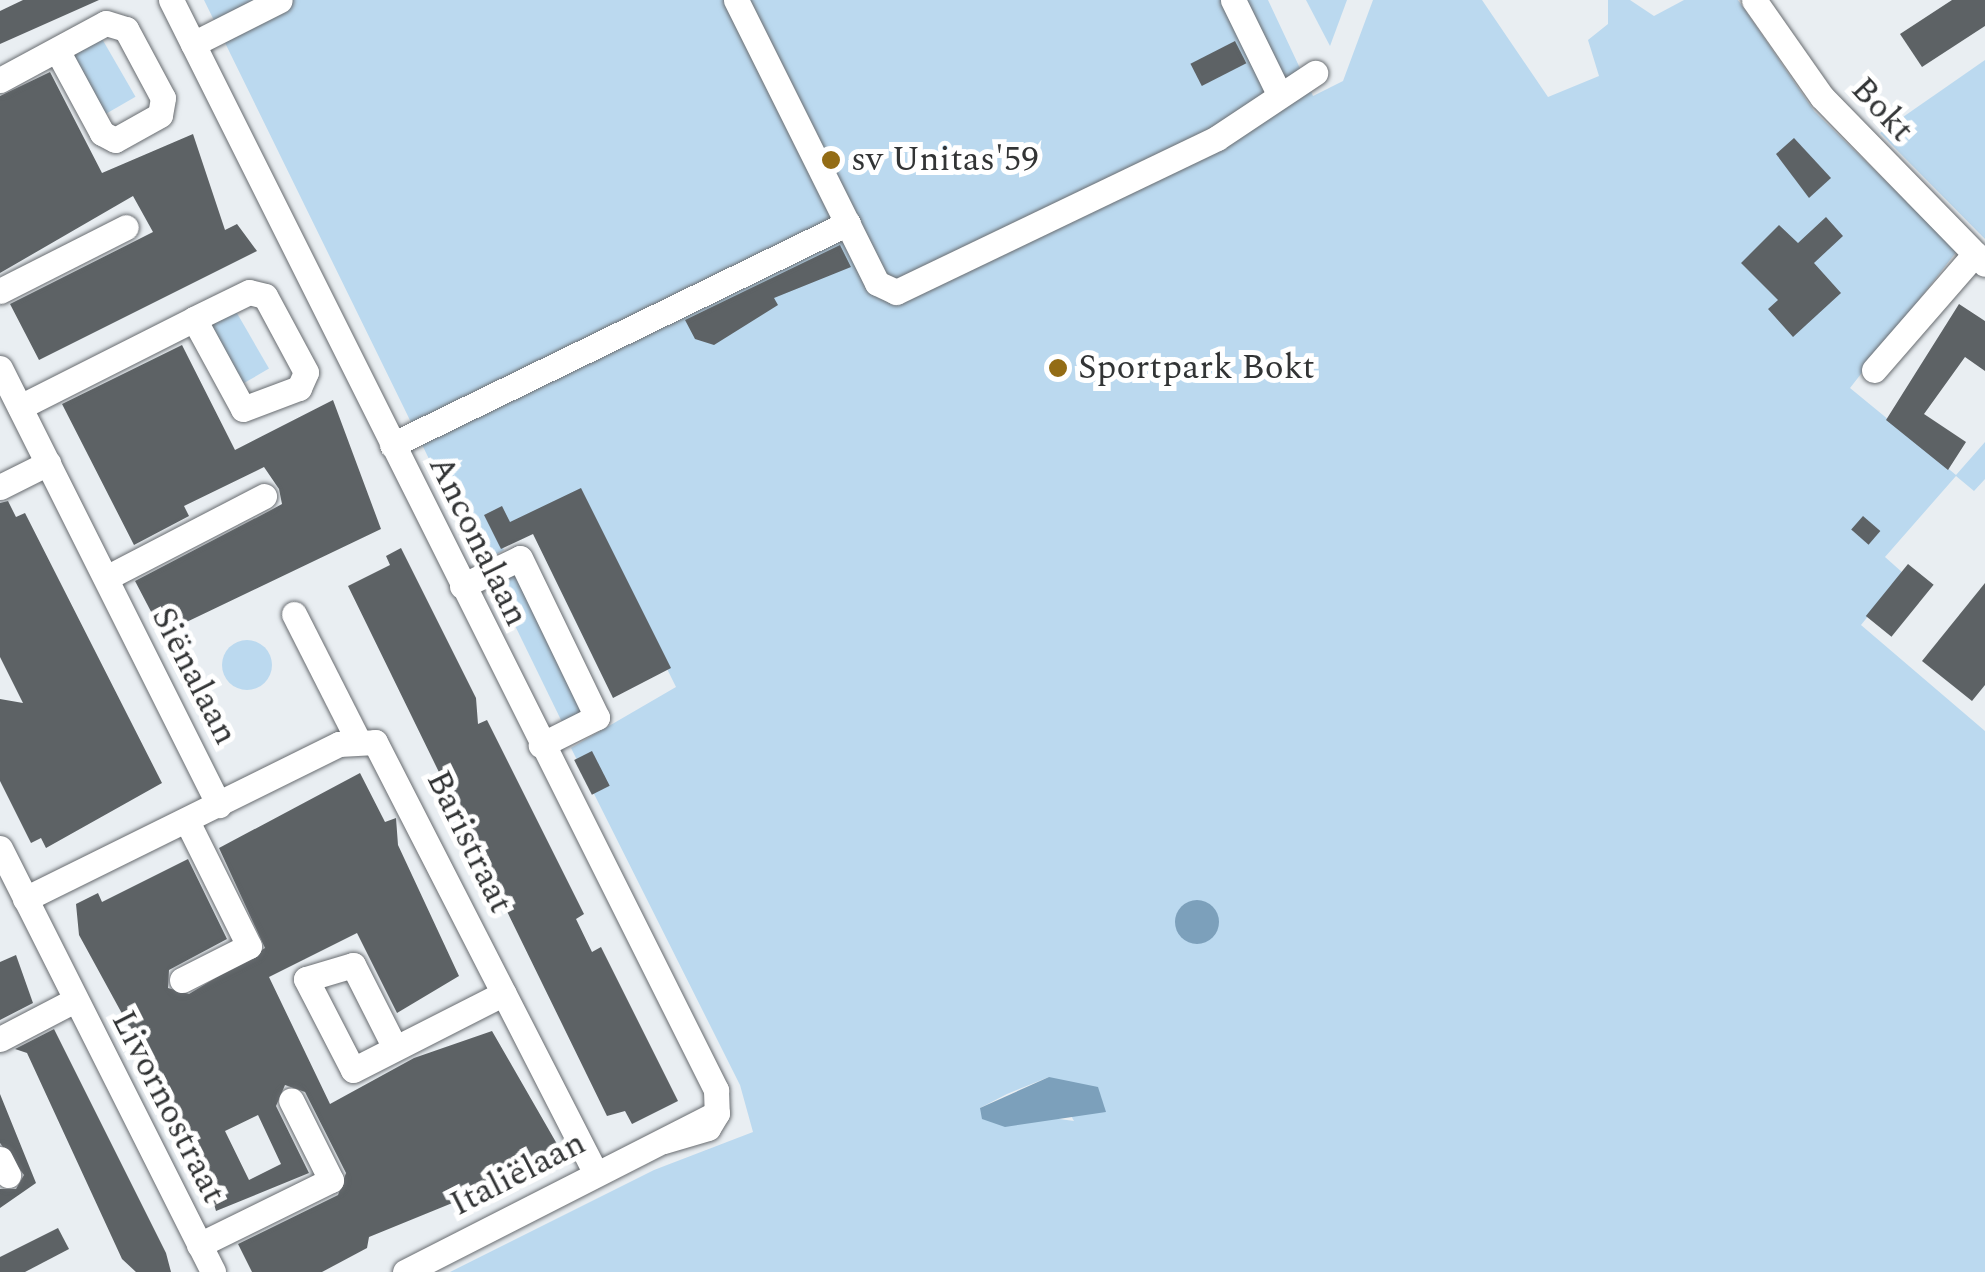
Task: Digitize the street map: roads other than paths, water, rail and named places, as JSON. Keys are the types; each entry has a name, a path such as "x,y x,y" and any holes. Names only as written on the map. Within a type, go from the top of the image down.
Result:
{"street":[{"name":"Anconalaan","path":"171,0 716,1090 717,1112"},
{"path":"193,44 280,0"},
{"path":"736,0 877,284 901,291 1217,138 1278,92 1316,73"},
{"path":"1233,0 1278,92"},
{"name":"Bokt","path":"1754,0 1822,98 1980,259 1874,370"},
{"path":"0,80 106,23 126,29 163,98 160,116 114,140 102,133 57,50"},
{"path":"392,445 848,223"},
{"path":"0,290 126,227"},
{"path":"20,407 194,319 249,292 265,296 306,372 299,388 243,409 194,319"},
{"name":"Siënalaan","path":"0,368 219,805"},
{"path":"0,487 48,463"},
{"path":"106,578 264,496"},
{"path":"462,586 520,558 597,718 541,745"},
{"name":"Baristraat","path":"294,614 357,738 390,759 596,1173"},
{"path":"25,899 357,738"},
{"path":"182,980 249,946 187,821"},
{"name":"Livornostraat","path":"0,848 213,1272"},
{"path":"395,1048 504,993"},
{"name":"Livornostraat","path":"0,1039 75,1000"},
{"name":"Livornostraat","path":"200,1245 331,1180 291,1100"},
{"name":"Italiëlaan","path":"405,1272 596,1173 664,1141 708,1128 717,1112"}],"place":[{"name":"sv Unitas'59","path":"831,160"},
{"name":"Sportpark Bokt","path":"1058,368"}]}
